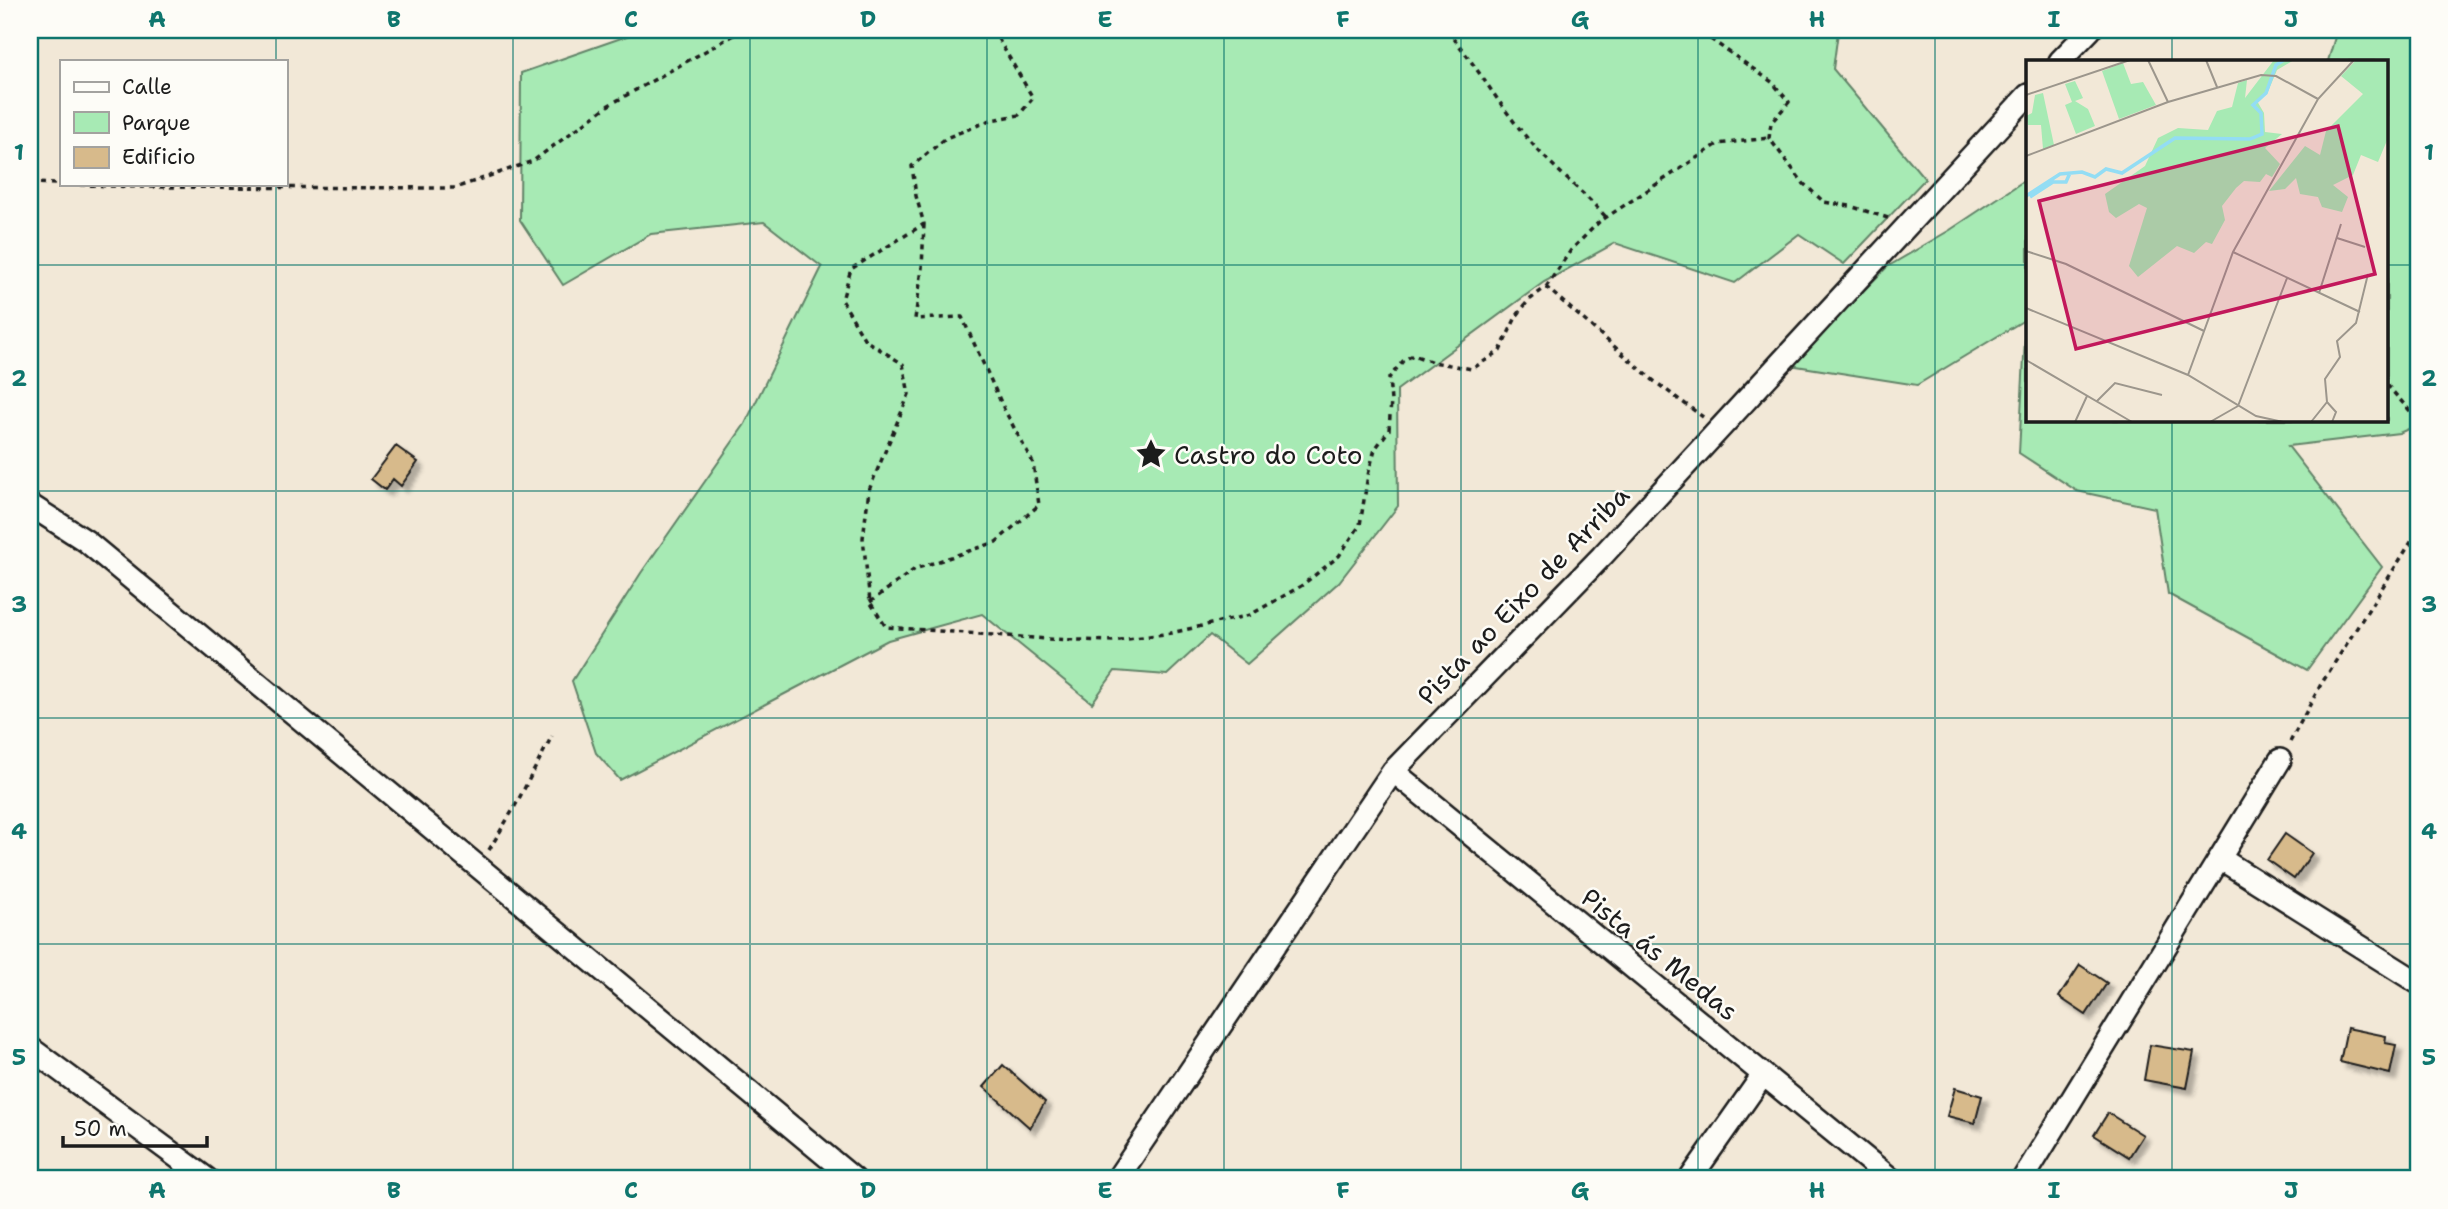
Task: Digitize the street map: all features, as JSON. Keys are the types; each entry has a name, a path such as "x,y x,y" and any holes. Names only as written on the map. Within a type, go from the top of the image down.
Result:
{"street":[{"path":"2061,60 2090,30"},
{"name":"Pista ao Eixo de Arriba","path":"1116,1179 1393,771 1602,556 2026,97"},
{"path":"30,506 86,541 854,1179"},
{"path":"2023,1179 2280,760"},
{"name":"Pista ás Medas","path":"1393,771 1892,1179"},
{"path":"2221,859 2417,982"},
{"path":"30,1048 207,1179"},
{"path":"1690,1179 1763,1075"}],"path":[{"path":"112,186 455,188 533,161 609,105 743,30"},
{"path":"870,602 915,569 996,542 1039,505 1033,463 1004,409 962,317 915,319 922,268 924,224 916,196 912,166 946,138 991,120 1019,115 1032,98 993,30"},
{"path":"1447,30 1522,132 1606,218"},
{"path":"1707,30 1709,38 1772,82 1789,102 1771,123 1769,138 1804,184 1824,202 1850,206 1906,224"},
{"path":"924,224 850,269 842,300 864,340 903,364 909,394 869,490 863,538 870,602 886,627 1113,641 1171,633 1250,615 1301,586 1339,556 1360,525 1375,449 1389,430 1389,378 1403,361 1413,355 1433,362 1472,369 1500,351 1516,317 1528,300 1546,286 1571,250 1606,218 1718,144 1769,138"},
{"path":"30,183 60,184"},
{"path":"1546,286 1654,381 1718,429"},
{"path":"2388,386 2418,420"},
{"path":"2280,760 2320,686 2418,531"},
{"path":"478,867 514,808 552,736"}],"green space":[{"path":"644,30 1842,30 1838,32 1833,69 1925,179 1844,264 1799,234 1735,283 1615,243 1544,282 1397,390 1398,506 1339,582 1247,664 1210,635 1167,675 1115,671 1092,703 982,614 888,640 620,780 596,753 572,681 641,573 745,424 822,267 764,222 651,234 563,285 520,220 521,73"},
{"path":"2337,30 2418,30 2418,425 2399,433 2288,446 2382,567 2307,670 2168,594 2155,508 2077,491 2019,453 2026,319 2026,422 2388,422 2388,60 2328,60"},
{"path":"2026,179 2026,319 1917,385 1790,365 1887,267 1950,230"}],"building":[{"path":"396,446 418,462 401,486 393,479 385,490 371,479"},
{"path":"2285,834 2312,853 2294,879 2267,860"},
{"path":"2080,965 2107,983 2086,1015 2059,997"},
{"path":"2347,1028 2386,1036 2385,1043 2396,1045 2390,1074 2340,1062"},
{"path":"2150,1045 2194,1052 2187,1088 2144,1080"},
{"path":"1003,1065 1045,1102 1030,1128 984,1087"},
{"path":"1955,1088 1982,1096 1975,1123 1947,1116"},
{"path":"2108,1113 2143,1135 2129,1157 2094,1135"}],"place":[{"name":"Castro do Coto","path":"1151,454"}]}
